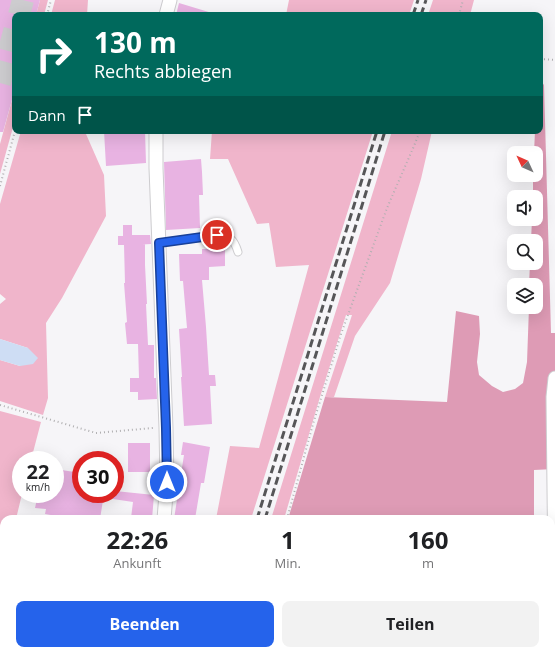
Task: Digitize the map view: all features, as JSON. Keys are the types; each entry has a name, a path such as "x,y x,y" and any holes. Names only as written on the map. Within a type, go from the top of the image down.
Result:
{"street":[{"path":"167,12 170,0"},
{"path":"156,134 166,428 167,482 164,515"},
{"path":"554,515 553,397 555,378"}],"lane":[{"path":"159,243 225,235 231,238 236,244 238,252"}],"path":[{"path":"48,12 51,0"},
{"path":"460,12 463,0"},
{"path":"543,59 555,60"},
{"path":"0,186 14,134"},
{"path":"288,515 313,424 341,334 387,208 419,134"},
{"path":"0,405 96,433 166,428"}],"shaded area":[{"path":"40,0 48,0 45,12 37,12"},
{"path":"55,0 88,0 87,12 52,12"},
{"path":"289,0 414,0 410,12 287,12"},
{"path":"433,0 474,0 471,12 429,12"},
{"path":"543,84 551,333 555,333 555,469 534,470 534,515 289,515 325,397 447,402 456,311 479,316 480,334 477,362 479,375 492,386 503,392 515,389 523,383 527,362 529,314 543,314 543,278 529,278 530,270 543,270 543,234 531,234 532,226 543,226 543,190 533,190 533,182 543,182 543,146 534,146 535,134 543,134"},
{"path":"12,100 12,131 0,174 0,144"},
{"path":"20,134 86,134 104,175 106,216 62,298 46,323 48,398 43,415 0,401 0,360 20,366 28,348 0,339 0,304 6,299 0,294 0,204"},
{"path":"212,134 372,134 252,515 217,515 230,446 259,448 309,265 276,267 269,223 257,224 228,159 210,159"},
{"path":"391,134 431,134 421,179 390,283 355,336 334,397 325,397 352,315 346,315 285,515 272,515"},
{"path":"0,411 41,422 33,451 12,451 12,503 20,503 17,515 0,515"}],"water":[{"path":"0,339 28,348 38,358 33,364 20,366 0,360"}],"building":[{"path":"0,0 40,0 37,12 12,12 12,100 3,132 0,132"},
{"path":"179,3 209,12 177,12"},
{"path":"104,134 145,134 146,163 106,166"},
{"path":"201,159 203,195 199,195 200,228 166,230 164,162"},
{"path":"123,225 132,225 132,235 150,235 151,244 145,244 146,304 148,345 154,345 154,378 156,378 157,399 138,400 138,392 130,392 130,378 139,378 138,344 127,344 125,323 127,322 124,283 124,245 118,245 118,236 123,236"},
{"path":"202,249 225,249 225,266 209,267 209,280 202,280 209,375 215,375 216,386 210,386 212,424 184,426 179,329 187,328 183,281 180,281 179,254 202,254"},
{"path":"183,442 210,447 204,483 201,483 196,515 175,515 184,455 181,455"},
{"path":"128,443 150,443 150,472 128,472"},
{"path":"64,470 72,472 72,503 103,503 101,515 51,515 45,514 46,509 35,508 36,503 64,503"},
{"path":"124,492 154,495 152,515 131,515 133,502 124,501"}],"tunnel":[{"path":"20,12 23,0"},
{"path":"0,83 12,39"}],"railway":[{"path":"414,12 418,0"},
{"path":"422,12 426,0"},
{"path":"258,515 376,134"},
{"path":"266,515 384,134"}],"route":[{"path":"167,482 159,243 217,235"}]}
